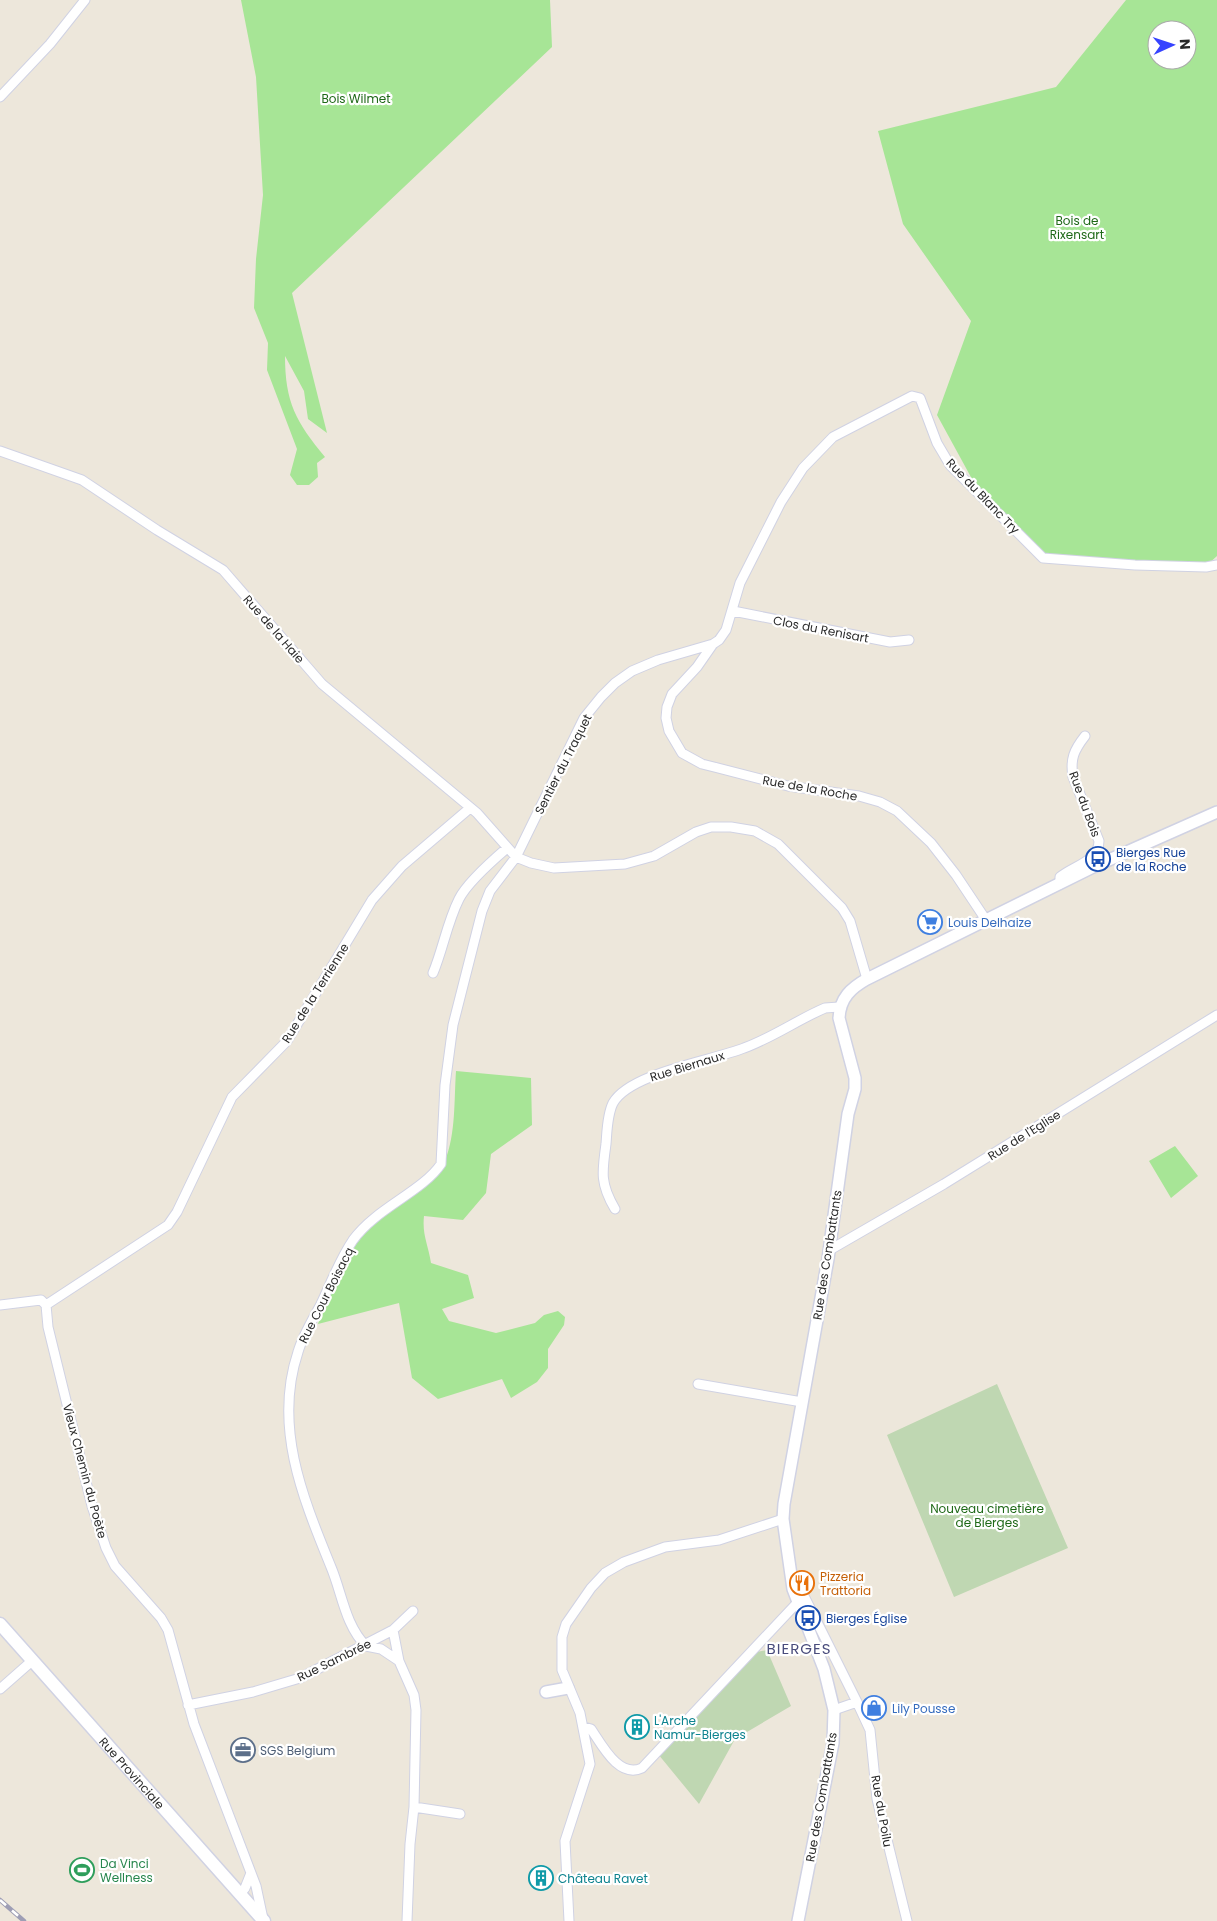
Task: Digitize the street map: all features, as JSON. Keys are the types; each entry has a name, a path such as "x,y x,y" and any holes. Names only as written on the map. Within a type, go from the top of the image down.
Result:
{"main road":[{"name":"Rue Provinciale","path":"0,1624 264,1921"}],"street":[{"path":"0,97 50,44 85,0"},
{"name":"Rue du Blanc Try","path":"732,611 737,591 745,573 786,494 811,458 841,431 915,396 920,398 937,443 950,465 1044,558 1135,565 1206,567 1217,565"},
{"name":"Rue de la Haie","path":"0,451 82,480 157,530 223,570 322,684 470,808 516,857"},
{"path":"712,644 719,640 726,630 732,611"},
{"name":"Clos du Renisart","path":"732,611 890,642 909,640"},
{"name":"Sentier du Traquet","path":"516,857 584,718 601,697 615,683 632,671 658,660 712,644"},
{"name":"Rue de la Roche","path":"712,644 697,667 672,694 667,707 666,718 669,731 682,752 702,764 788,786 859,796 880,802 897,812 932,843 986,920"},
{"name":"Rue du Bois","path":"1060,884 1060,877 1091,857 1099,847 1099,841 1073,777 1071,767 1076,748 1086,736"},
{"name":"Rue de la Terrienne","path":"46,1305 168,1225 177,1212 232,1097 287,1041 376,895 402,866 470,808"},
{"path":"839,1007 852,988 867,979 1094,867 1217,812"},
{"path":"516,857 531,863 554,868 624,864 654,856 696,832 711,827 731,827 755,831 778,844 842,908 850,921 867,979"},
{"path":"433,973 450,920 460,897 497,856 507,848"},
{"name":"Rue Cour Boisacq","path":"366,1646 350,1622 298,1480 292,1457 289,1428 292,1373 298,1350 353,1240 384,1210 435,1172 441,1164 444,1085 457,1004 486,899 494,884 516,857"},
{"name":"Rue Biernaux","path":"616,1209 607,1195 602,1179 609,1122 612,1107 618,1097 647,1078 739,1050 825,1008 839,1007"},
{"name":"Rue des Combattants","path":"798,1921 833,1743 834,1710 824,1669 793,1589 783,1519 828,1250 848,1114 855,1089 855,1078 839,1018 839,1007"},
{"name":"Rue de l'Eglise","path":"828,1250 944,1184 1217,1015"},
{"path":"0,1305 41,1300 46,1305"},
{"name":"Vieux Chemin du Poète","path":"46,1305 48,1327 103,1539 115,1566 161,1618 168,1630 188,1705 251,1873"},
{"path":"698,1384 802,1402"},
{"path":"569,1921 565,1841 590,1764 584,1727 580,1713 568,1688 561,1656 562,1637 566,1624 591,1588 605,1573 644,1553 665,1547 719,1540 783,1519"},
{"name":"Rue du Poilu","path":"793,1589 802,1592 870,1730 877,1799 907,1921"},
{"path":"584,1727 591,1729 623,1769 635,1772 642,1768 797,1603"},
{"name":"Rue Sambrée","path":"188,1705 252,1692 300,1678 366,1646 393,1630 413,1611"},
{"path":"393,1630 399,1661 414,1694 416,1710 414,1807 410,1844 407,1921"},
{"path":"366,1646 381,1649 399,1661"},
{"path":"0,1689 33,1660"},
{"path":"546,1692 568,1688"},
{"path":"834,1710 857,1702"},
{"path":"414,1807 460,1814"},
{"path":"240,1894 245,1888 251,1873"},
{"path":"251,1873 264,1921"}],"green space":[{"name":"Bois Wilmet","path":"241,0 550,0 552,47 292,293 327,433 308,419 304,391 285,356 287,386 294,411 307,433 325,457 317,463 318,477 309,485 297,485 290,475 297,449 267,370 268,343 254,308 256,259 263,195 256,77"},
{"name":"Bois de Rixensart","path":"1126,0 1217,0 1217,556 1207,565 1038,556 972,479 937,415 971,321 903,224 878,131 1056,87"},
{"path":"456,1071 531,1078 532,1125 491,1154 486,1193 463,1220 424,1216 425,1234 431,1263 468,1275 474,1298 442,1309 449,1321 496,1333 535,1323 544,1315 558,1311 565,1317 564,1325 548,1349 548,1368 537,1382 511,1398 502,1379 438,1399 412,1378 399,1303 318,1324 337,1275 362,1233 386,1208 436,1171 445,1161 453,1128"},
{"path":"1175,1146 1198,1176 1171,1198 1149,1161"},
{"name":"Nouveau cimetière de Bierges","path":"997,1384 1068,1548 954,1597 887,1435"},
{"path":"767,1650 791,1706 735,1739 699,1804 658,1754 757,1652"}],"railway":[{"path":"0,1900 24,1921"}],"place":[{"name":"Bierges Rue de la Roche","path":"1098,859"},
{"name":"Louis Delhaize","path":"930,922"},
{"name":"Pizzeria Trattoria","path":"802,1583"},
{"name":"Bierges Église","path":"808,1618"},
{"name":"Lily Pousse","path":"874,1708"},
{"name":"L'Arche Namur-Bierges","path":"637,1727"},
{"name":"SGS Belgium","path":"243,1750"},
{"name":"Da Vinci Wellness","path":"82,1870"},
{"name":"Château Ravet","path":"541,1878"}],"district":[{"name":"BIERGES","path":"799,1648"}]}
